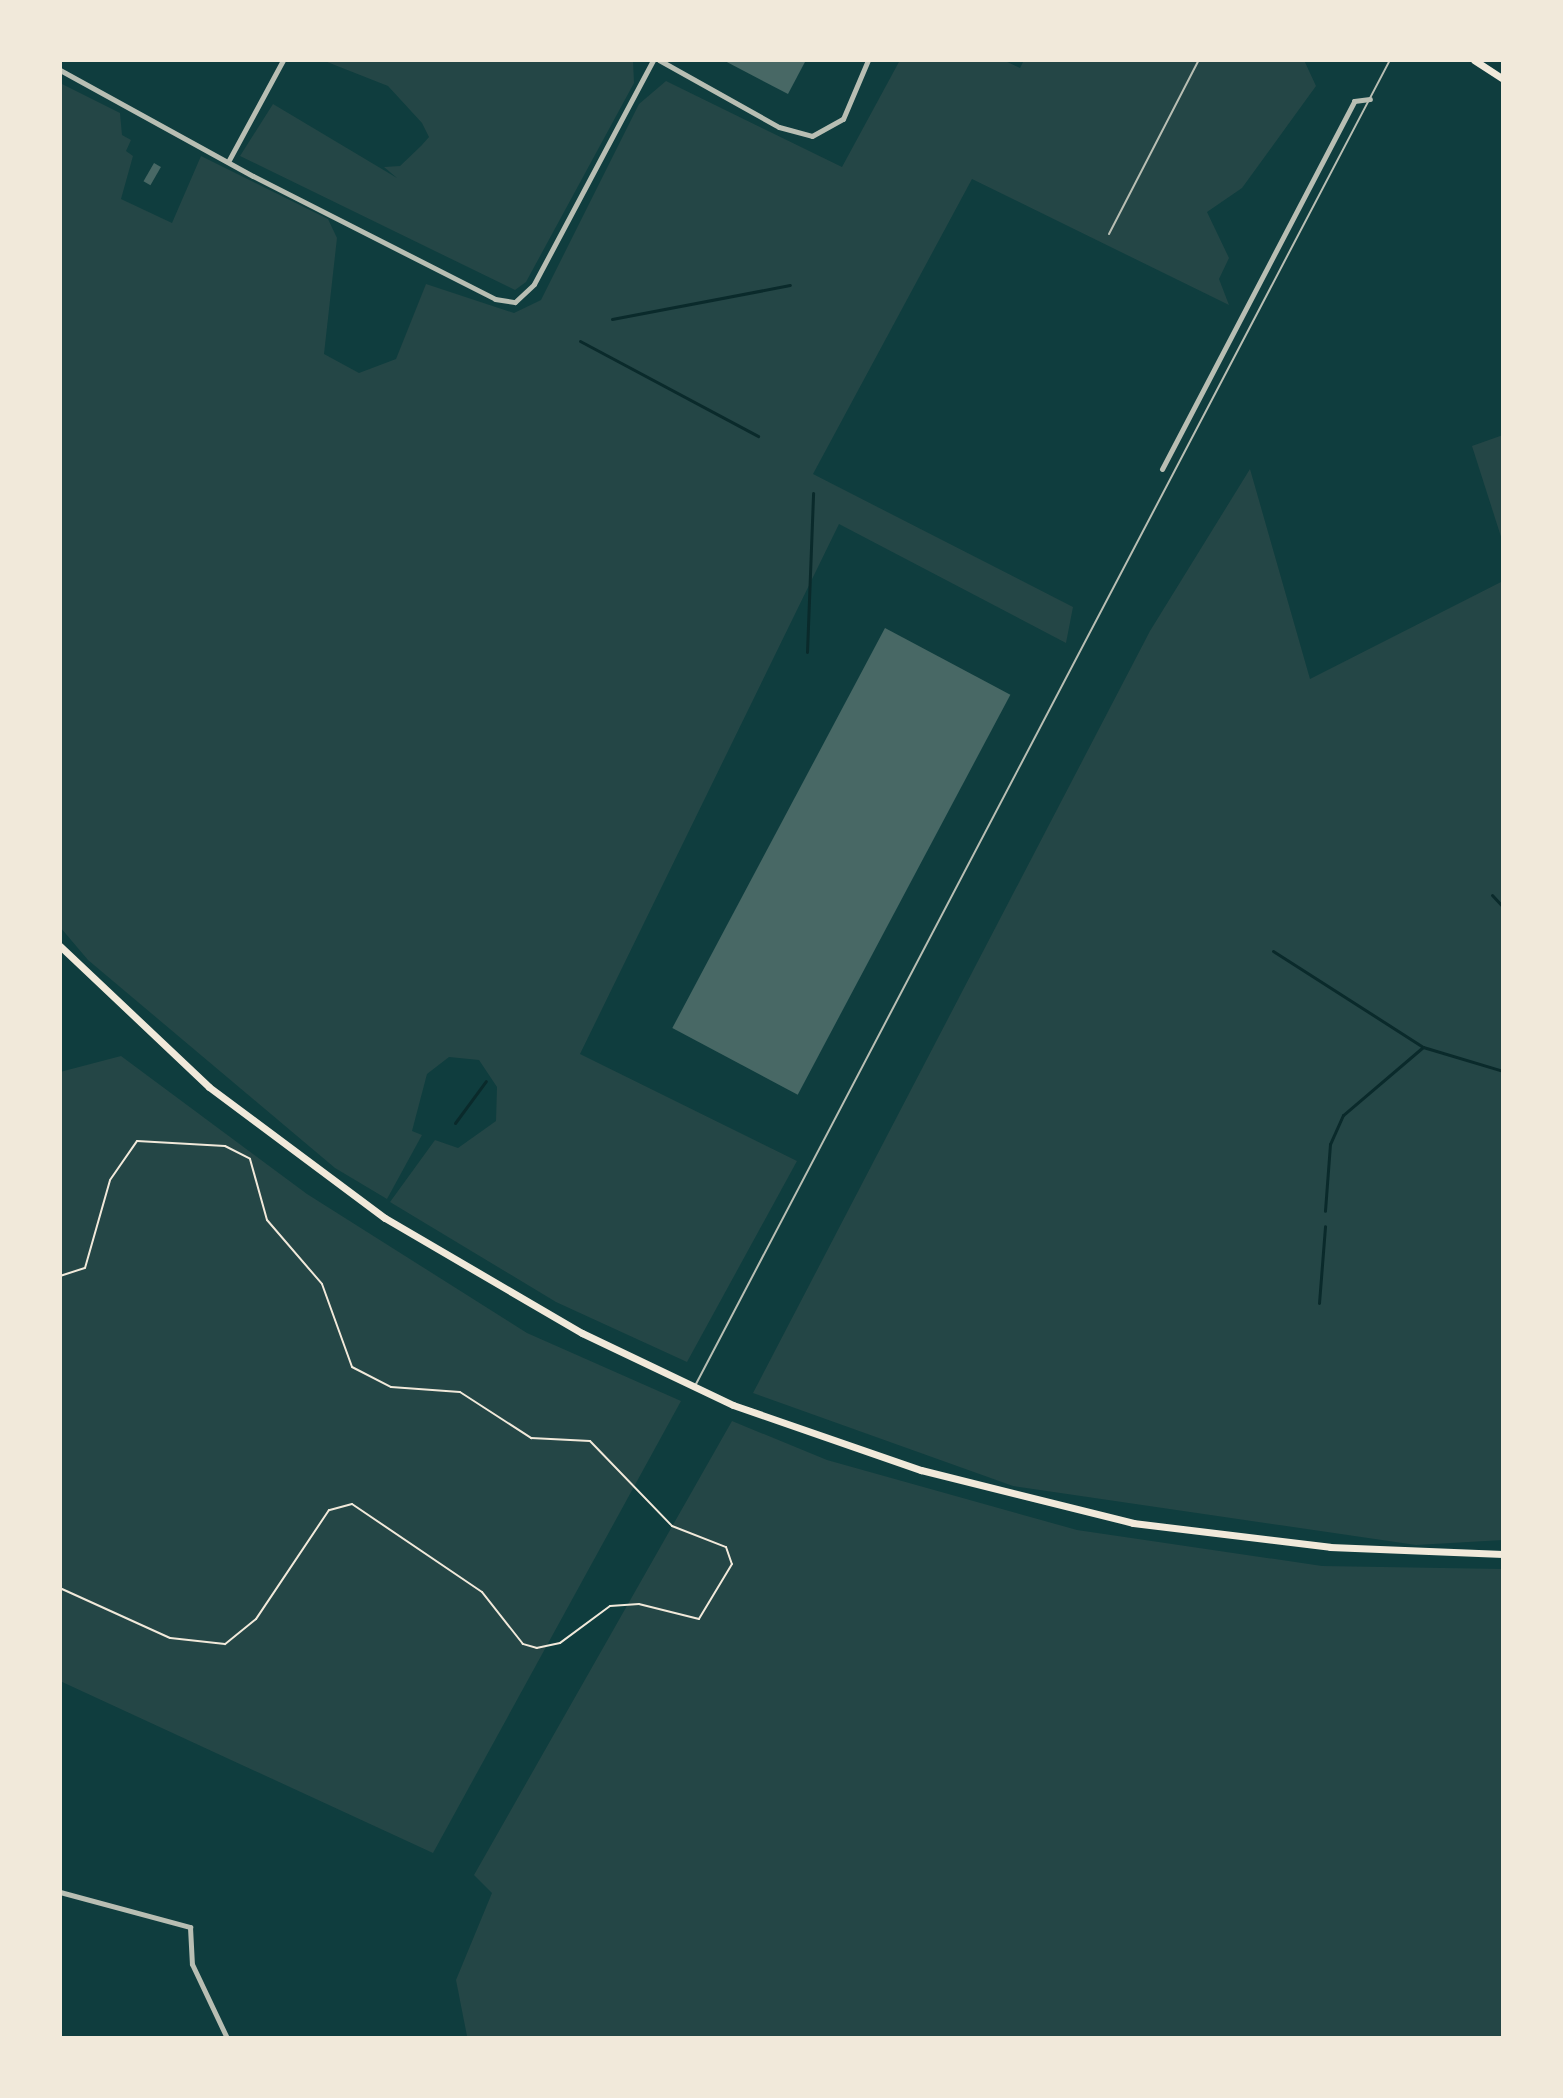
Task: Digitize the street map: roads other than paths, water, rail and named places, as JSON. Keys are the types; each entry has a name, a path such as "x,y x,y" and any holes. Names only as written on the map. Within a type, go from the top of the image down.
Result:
{"main road":[{"path":"1474,60 1503,79"},
{"path":"60,946 209,1087 385,1218 513,1296 694,1386 891,1461 1133,1523 1330,1547 1503,1554"}],"street":[{"path":"229,160 283,60"},
{"path":"60,70 495,299 524,297 656,60 779,127 812,136 843,119 868,60"},
{"path":"1162,469 1354,101 1370,99"},
{"path":"60,1892 190,1927 192,1964 227,2038"}],"lane":[{"path":"1109,234 1199,60"},
{"path":"694,1386 1390,60"}],"waterway":[{"path":"612,319 790,285"},
{"path":"580,341 758,436"},
{"path":"807,652 813,493"},
{"path":"1492,895 1503,907"},
{"path":"1273,951 1423,1047 1343,1115 1330,1144 1325,1211"},
{"path":"1423,1047 1503,1071"},
{"path":"455,1123 486,1081"},
{"path":"1319,1303 1325,1226"}]}
